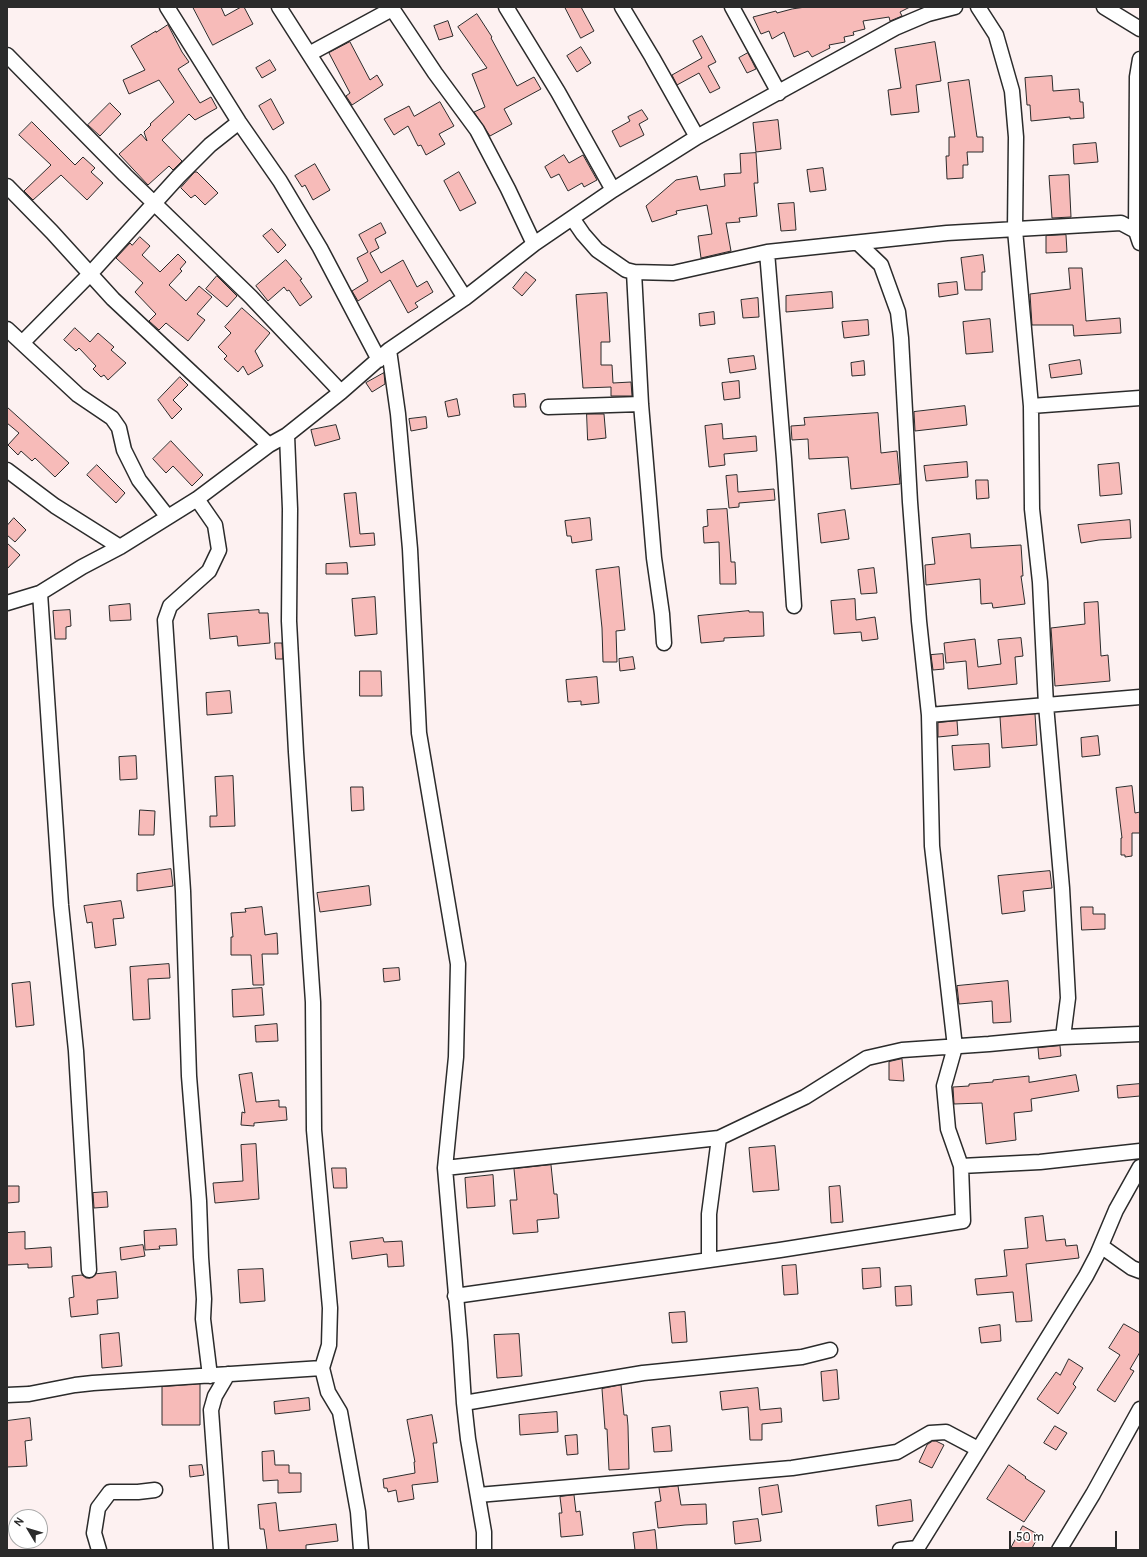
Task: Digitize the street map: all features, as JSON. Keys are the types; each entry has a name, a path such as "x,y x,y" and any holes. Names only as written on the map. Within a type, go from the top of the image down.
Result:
{"street":[{"path":"167,7 239,122 280,181 384,355 398,414 410,550 419,733 458,964 456,1057 445,1168 464,1403 468,1440 484,1532 484,1550"},
{"path":"279,7 465,298"},
{"path":"506,7 558,92 613,190"},
{"path":"622,7 697,137"},
{"path":"732,7 779,92"},
{"path":"7,604 40,593 82,567 120,547 167,516 197,499 269,445 287,435 384,355 465,298 534,244 613,190 697,137 895,28 924,10 955,7"},
{"path":"978,7 996,35 1012,91 1016,137 1015,230 1031,406 1032,509 1040,582 1046,705 1062,888 1068,998 1063,1037"},
{"path":"1104,7 1140,29"},
{"path":"309,54 392,8 435,73 477,130 508,189 534,244"},
{"path":"7,55 154,204 251,297 340,392"},
{"path":"1138,237 1137,77 1140,60"},
{"path":"22,342 90,274 178,177 210,145 239,122"},
{"path":"7,186 47,226 113,299 269,445"},
{"path":"572,218 597,250 626,270 634,272 673,273 767,252 947,234 1121,223 1138,237"},
{"path":"881,265 888,241"},
{"path":"455,1296 709,1260 963,1221 961,1166 948,1129 944,1086 955,1047 932,846 929,715 917,590 901,338 898,312 881,265 859,244"},
{"path":"767,252 784,459 794,606"},
{"path":"634,272 641,404 654,558 662,614 664,642"},
{"path":"7,329 78,395 112,418 119,428 124,450 139,480 167,516"},
{"path":"1031,406 1140,398"},
{"path":"548,407 641,404"},
{"path":"287,435 290,509 290,621 296,752 313,1002 314,1130 330,1308 329,1345 322,1368 328,1392 340,1412 358,1512 361,1550"},
{"path":"7,470 55,506 120,547"},
{"path":"197,499 215,525 219,550 209,571 170,606 165,620 183,891 189,1076 199,1201 204,1299 203,1319 210,1376"},
{"path":"40,593 61,905 76,1050 89,1270"},
{"path":"929,715 1140,697"},
{"path":"445,1168 719,1138 805,1097 867,1058 902,1050 955,1047 1063,1037 1140,1034"},
{"path":"709,1260 709,1214 719,1138"},
{"path":"961,1166 1040,1162 1140,1151"},
{"path":"900,1550 916,1549 1086,1276 1101,1246 1116,1210 1140,1167"},
{"path":"1101,1246 1140,1272"},
{"path":"464,1403 643,1373 802,1357 830,1350"},
{"path":"7,1395 29,1394 93,1383 322,1368"},
{"path":"221,1550 212,1410 215,1396 228,1374"},
{"path":"1059,1550 1093,1494 1140,1409"},
{"path":"478,1495 792,1468 897,1452 930,1433 946,1432 978,1449"},
{"path":"99,1550 94,1533 98,1508 110,1492 138,1492 155,1490"}],"building":[{"path":"193,7 221,7 225,16 241,7 244,7 253,24 213,45"},
{"path":"565,7 581,7 594,31 581,38"},
{"path":"806,7 910,7 900,12 902,16 890,21 889,17 863,21 865,29 853,32 854,35 844,37 845,42 829,45 830,48 812,57 808,51 794,57 784,32 772,39 769,31 761,34 753,17 776,11 777,13"},
{"path":"477,14 492,37 491,38 517,86 534,77 541,89 504,109 512,124 490,136 474,112 485,107 472,74 487,68 458,27"},
{"path":"448,21 453,36 439,40 434,26"},
{"path":"168,25 189,62 178,69 200,103 211,97 217,108 195,120 189,114 162,140 182,161 173,170 169,166 148,185 119,154 141,134 147,141 144,132 151,125 150,124 174,102 159,80 129,94 123,80 145,70 131,46"},
{"path":"702,36 716,62 708,66 720,88 710,93 699,73 677,85 672,75 702,58 693,41"},
{"path":"350,42 370,80 377,75 383,85 352,105 346,96 350,93 329,53"},
{"path":"935,42 941,81 916,85 919,112 891,115 888,90 901,88 895,49"},
{"path":"581,47 591,63 577,72 567,56"},
{"path":"748,53 756,69 747,73 739,58"},
{"path":"270,60 276,70 262,78 256,68"},
{"path":"1052,76 1053,91 1079,89 1080,102 1083,102 1084,118 1070,119 1070,117 1031,121 1030,105 1027,105 1025,78"},
{"path":"969,80 977,137 983,137 983,152 967,152 968,165 963,165 963,178 947,179 946,156 949,156 949,137 955,137 948,83"},
{"path":"271,99 284,123 273,130 259,106"},
{"path":"440,102 454,126 439,134 445,144 426,155 421,145 418,146 408,126 394,135 384,119 409,106 414,116"},
{"path":"110,103 121,114 100,136 88,125"},
{"path":"642,110 648,119 639,124 644,135 620,147 612,131 630,121 628,117"},
{"path":"778,120 781,149 756,152 753,123"},
{"path":"32,122 75,165 83,157 95,168 91,172 103,183 87,200 61,175 33,200 24,191 51,165 19,135"},
{"path":"1096,143 1098,162 1074,164 1073,145"},
{"path":"756,153 758,183 754,183 757,216 739,218 740,222 726,223 731,251 701,258 698,236 712,234 707,205 676,211 677,214 652,222 646,206 676,180 697,176 700,190 725,186 724,174 741,173 740,154"},
{"path":"564,155 569,163 583,155 597,180 584,187 582,183 568,191 559,174 551,178 545,167"},
{"path":"315,164 330,190 313,200 305,185 302,187 295,176"},
{"path":"823,168 826,190 810,192 807,170"},
{"path":"195,172 197,172 218,193 205,205 195,195 191,198 181,188"},
{"path":"459,172 476,203 460,211 444,181"},
{"path":"1069,175 1071,217 1052,218 1049,176"},
{"path":"794,203 796,230 781,231 778,204"},
{"path":"381,223 386,233 375,239 379,248 370,253 381,273 403,260 417,287 427,281 433,292 415,303 418,307 408,313 390,280 358,301 352,291 368,281 357,258 368,252 359,235"},
{"path":"272,229 286,245 278,253 263,236"},
{"path":"1066,235 1067,252 1046,253 1046,236"},
{"path":"140,237 150,246 142,255 160,272 178,254 186,262 180,269 182,271 169,285 186,301 199,286 212,297 197,314 205,320 188,341 166,323 159,330 149,321 156,314 135,292 143,283 116,258 130,243 132,245"},
{"path":"983,255 985,272 982,272 982,290 965,290 961,258"},
{"path":"286,260 302,279 300,280 312,297 300,306 289,290 287,291 284,287 268,301 256,286"},
{"path":"1069,268 1082,268 1086,321 1120,318 1121,333 1074,336 1073,325 1032,325 1030,294 1070,289"},
{"path":"526,272 536,280 522,296 513,288"},
{"path":"217,276 237,296 227,307 206,289"},
{"path":"957,282 958,294 939,297 938,284"},
{"path":"832,292 833,308 786,312 786,296"},
{"path":"607,293 610,342 601,342 601,365 612,365 613,383 631,382 632,396 611,396 611,387 583,388 576,295"},
{"path":"758,298 759,317 743,318 741,300"},
{"path":"242,308 270,333 255,351 263,366 248,375 243,366 238,372 224,359 227,356 218,347 231,333 225,327"},
{"path":"714,312 715,324 700,326 699,314"},
{"path":"990,319 993,352 966,354 963,322"},
{"path":"868,320 869,335 844,338 842,322"},
{"path":"75,328 90,342 98,333 114,347 111,350 126,363 108,380 104,375 101,377 93,369 96,366 79,348 76,351 64,340"},
{"path":"754,356 756,369 730,373 728,359"},
{"path":"1080,360 1082,374 1051,378 1049,365"},
{"path":"864,361 865,375 852,376 851,363"},
{"path":"384,373 385,384 372,392 366,383"},
{"path":"180,377 188,385 173,400 182,409 172,419 158,400"},
{"path":"739,381 740,398 724,400 722,383"},
{"path":"525,394 526,407 514,407 513,395"},
{"path":"457,399 460,415 448,417 445,402"},
{"path":"965,406 967,425 915,431 914,412"},
{"path":"7,407 69,463 55,477 35,458 32,461 21,451 18,455 8,445 19,433 7,423"},
{"path":"878,413 881,453 897,451 900,484 851,489 848,457 809,459 808,439 792,440 791,426 805,425 804,418"},
{"path":"587,414 604,414 606,438 588,440"},
{"path":"426,417 427,428 411,431 409,419"},
{"path":"722,424 723,439 756,436 757,451 724,454 725,465 709,467 705,426"},
{"path":"336,425 340,439 315,446 311,430"},
{"path":"171,441 203,475 192,486 173,466 166,473 153,459"},
{"path":"967,462 968,477 926,481 924,466"},
{"path":"1119,463 1122,494 1100,496 1098,465"},
{"path":"97,465 125,493 116,503 87,475"},
{"path":"737,475 738,492 774,489 775,500 739,503 739,507 729,508 726,476"},
{"path":"976,480 988,480 989,498 977,499"},
{"path":"356,493 360,534 374,533 375,545 350,547 344,494"},
{"path":"727,509 731,562 735,562 736,584 720,584 719,542 704,543 703,527 708,526 707,510"},
{"path":"845,510 849,539 821,543 818,514"},
{"path":"14,518 26,530 15,542 7,535 7,526"},
{"path":"590,518 592,540 572,543 571,536 567,536 565,521"},
{"path":"1130,520 1131,538 1081,543 1078,525"},
{"path":"970,534 971,548 1021,545 1023,576 1021,576 1025,604 993,608 992,603 981,604 980,579 926,585 925,565 935,564 932,538"},
{"path":"7,543 20,555 7,569"},
{"path":"347,563 348,574 326,574 326,564"},
{"path":"619,567 625,630 616,631 617,662 603,662 602,628 596,570"},
{"path":"874,568 877,593 861,594 858,570"},
{"path":"375,597 377,634 355,636 352,599"},
{"path":"855,599 856,620 875,617 878,639 862,641 861,632 834,634 831,601"},
{"path":"1098,602 1101,656 1108,655 1110,681 1055,686 1051,628 1085,624 1084,603"},
{"path":"130,604 131,620 110,621 109,606"},
{"path":"70,610 71,626 66,627 66,639 55,639 53,611"},
{"path":"259,610 259,613 268,613 270,643 238,646 237,636 210,639 208,614"},
{"path":"749,611 763,612 764,636 724,638 724,641 701,643 698,616"},
{"path":"1021,638 1023,656 1015,657 1017,684 968,689 966,661 946,663 944,643 975,639 978,667 1001,664 998,640"},
{"path":"275,643 282,643 283,659 276,659"},
{"path":"943,654 944,669 933,670 931,655"},
{"path":"633,657 635,669 620,671 619,659"},
{"path":"360,671 381,671 382,696 360,696"},
{"path":"597,677 599,703 581,705 581,701 568,702 566,680"},
{"path":"230,691 232,713 207,715 206,693"},
{"path":"1035,714 1037,745 1002,748 1000,717"},
{"path":"957,721 958,735 938,737 938,723"},
{"path":"1098,736 1100,755 1082,757 1081,738"},
{"path":"989,744 990,767 954,770 952,746"},
{"path":"136,756 137,779 120,780 119,757"},
{"path":"233,776 235,826 210,827 210,816 217,816 215,777"},
{"path":"1132,786 1135,813 1140,812 1140,833 1132,833 1132,856 1125,857 1125,855 1121,855 1122,838 1116,788"},
{"path":"351,787 363,787 364,810 352,811"},
{"path":"140,810 155,811 154,835 139,835"},
{"path":"171,869 173,886 137,891 137,874"},
{"path":"1050,871 1052,888 1023,891 1025,911 1002,914 998,876"},
{"path":"369,886 371,905 320,912 317,893"},
{"path":"121,901 124,918 113,919 116,945 95,948 92,922 87,923 84,906"},
{"path":"262,907 265,935 277,933 278,954 262,954 264,985 253,985 251,955 231,955 231,937 233,937 231,913 246,912 245,909"},
{"path":"1081,907 1093,907 1093,914 1105,914 1105,929 1082,930"},
{"path":"169,964 170,978 148,979 150,1019 133,1020 130,967"},
{"path":"399,968 400,980 384,982 383,969"},
{"path":"1008,981 1011,1022 993,1023 992,1001 959,1004 957,986"},
{"path":"30,982 34,1025 16,1027 12,984"},
{"path":"262,988 264,1015 233,1017 232,990"},
{"path":"277,1024 278,1041 256,1042 255,1026"},
{"path":"1060,1046 1061,1056 1039,1059 1038,1048"},
{"path":"902,1059 904,1081 889,1080 889,1062"},
{"path":"252,1073 256,1102 279,1100 279,1107 286,1107 287,1120 254,1123 254,1126 241,1125 242,1112 245,1113 239,1075"},
{"path":"1076,1075 1079,1091 1031,1099 1032,1111 1014,1113 1016,1140 986,1144 982,1103 954,1104 953,1087 969,1086 969,1084 993,1082 993,1080 1029,1076 1029,1082"},
{"path":"1140,1084 1140,1096 1118,1098 1117,1086"},
{"path":"256,1144 259,1199 215,1203 213,1183 243,1181 241,1145"},
{"path":"775,1146 779,1190 753,1192 749,1148"},
{"path":"551,1165 554,1194 557,1194 559,1218 537,1220 538,1232 513,1234 510,1200 517,1200 514,1169"},
{"path":"332,1168 346,1168 347,1188 334,1188"},
{"path":"493,1175 495,1206 467,1208 465,1178"},
{"path":"7,1186 19,1186 19,1202 7,1203"},
{"path":"840,1186 843,1222 831,1223 829,1187"},
{"path":"107,1192 108,1207 94,1208 93,1193"},
{"path":"1043,1216 1046,1241 1065,1239 1066,1246 1077,1245 1079,1258 1026,1264 1032,1321 1016,1322 1013,1292 977,1295 975,1279 1007,1276 1004,1250 1028,1248 1025,1218"},
{"path":"176,1229 177,1245 159,1246 160,1249 145,1250 144,1231"},
{"path":"25,1232 25,1249 51,1247 52,1267 28,1268 28,1264 7,1265 7,1233"},
{"path":"383,1238 384,1242 402,1241 404,1266 388,1267 387,1254 352,1259 350,1242"},
{"path":"143,1245 145,1256 121,1260 120,1248"},
{"path":"796,1265 798,1294 784,1295 782,1266"},
{"path":"880,1268 881,1287 863,1289 862,1269"},
{"path":"263,1269 265,1301 240,1303 238,1270"},
{"path":"116,1272 118,1298 97,1300 98,1314 71,1317 69,1298 74,1297 72,1276 82,1275 86,1278 90,1278 96,1274"},
{"path":"911,1286 912,1305 896,1306 895,1287"},
{"path":"685,1312 687,1342 672,1343 669,1313"},
{"path":"1124,1324 1140,1333 1140,1352 1130,1369 1134,1371 1115,1402 1097,1390 1120,1355 1109,1348"},
{"path":"1000,1325 1001,1341 981,1343 979,1328"},
{"path":"119,1333 122,1366 102,1368 100,1335"},
{"path":"519,1334 522,1376 497,1378 494,1335"},
{"path":"1069,1359 1083,1368 1073,1384 1076,1387 1058,1414 1037,1399 1056,1372 1060,1375"},
{"path":"837,1370 839,1399 823,1401 821,1372"},
{"path":"200,1384 200,1425 162,1425 162,1387"},
{"path":"621,1385 624,1415 627,1415 629,1469 609,1470 607,1429 605,1429 602,1389"},
{"path":"758,1388 760,1410 781,1408 782,1422 762,1424 762,1440 750,1440 748,1407 722,1410 720,1392"},
{"path":"309,1398 310,1410 275,1414 274,1402"},
{"path":"557,1412 558,1432 520,1435 519,1415"},
{"path":"432,1415 437,1443 433,1443 438,1482 412,1485 414,1499 398,1502 396,1490 388,1492 387,1488 384,1488 383,1479 415,1473 415,1462 407,1420"},
{"path":"30,1418 32,1440 25,1441 27,1466 7,1467 7,1421"},
{"path":"670,1426 672,1451 654,1452 652,1428"},
{"path":"1055,1426 1067,1433 1056,1450 1044,1443"},
{"path":"577,1435 578,1454 567,1455 565,1436"},
{"path":"933,1441 944,1445 932,1468 919,1462 927,1445"},
{"path":"274,1451 275,1465 289,1465 289,1473 301,1473 301,1492 278,1493 278,1480 263,1481 262,1452"},
{"path":"202,1465 204,1475 190,1477 189,1466"},
{"path":"1009,1465 1045,1491 1024,1522 987,1499"},
{"path":"778,1485 782,1512 762,1515 759,1488"},
{"path":"678,1486 681,1505 706,1504 707,1524 658,1528 655,1502 661,1501 659,1488"},
{"path":"574,1495 576,1512 580,1511 583,1535 561,1537 559,1513 562,1513 560,1497"},
{"path":"911,1500 913,1521 878,1526 876,1506"},
{"path":"276,1503 279,1531 336,1524 338,1541 306,1545 306,1550 267,1550 264,1529 260,1529 258,1505"},
{"path":"758,1519 761,1541 735,1544 733,1522"},
{"path":"1023,1526 1039,1535 1031,1550 1010,1550"},
{"path":"655,1530 657,1550 635,1550 633,1533"}]}
